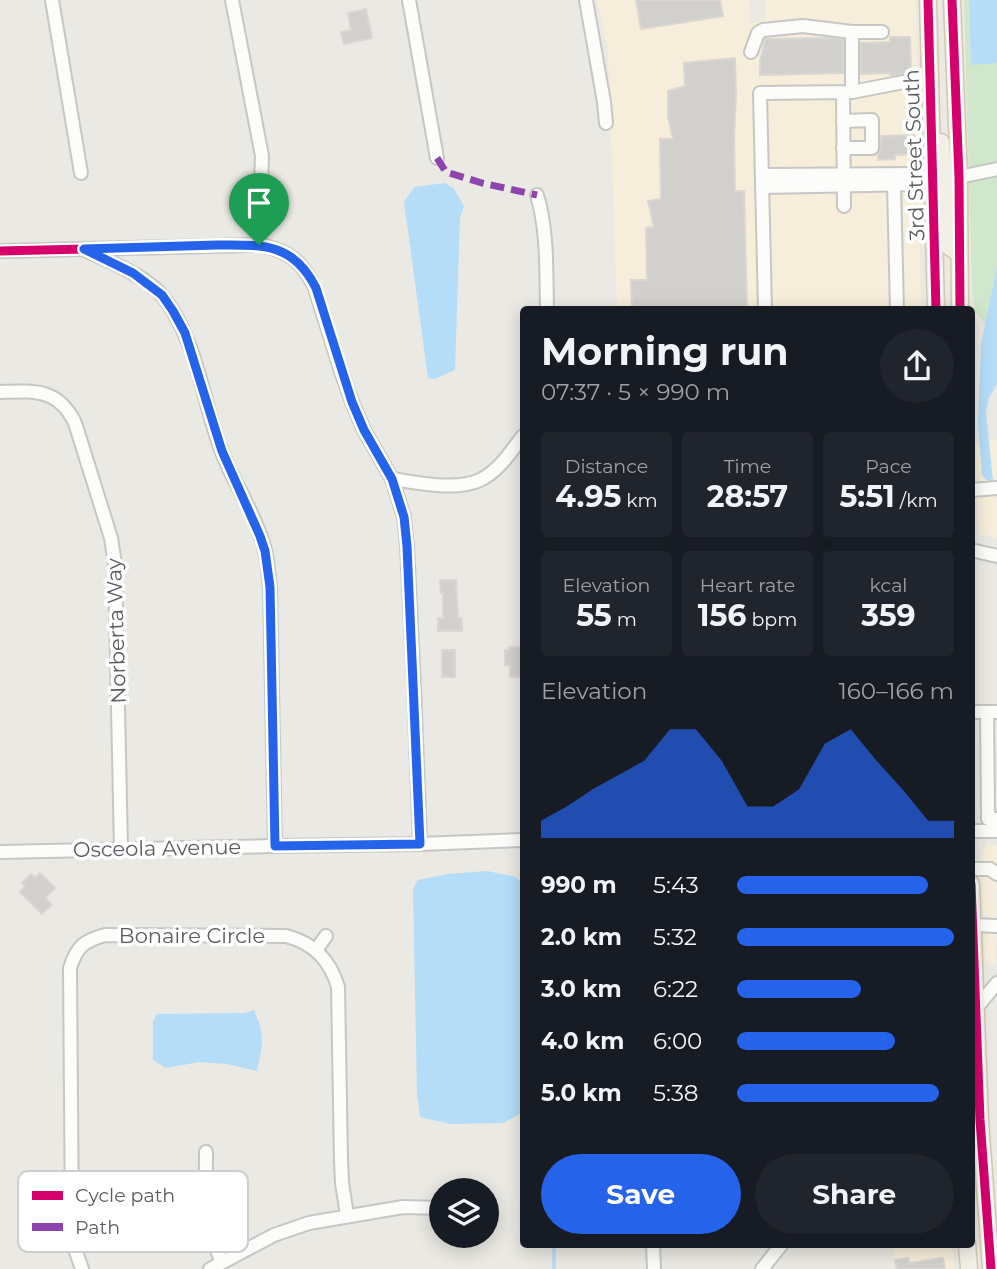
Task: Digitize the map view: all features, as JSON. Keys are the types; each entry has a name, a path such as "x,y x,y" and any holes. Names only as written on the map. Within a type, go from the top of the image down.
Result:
{"main road":[{"name":"3rd Street South","path":"928,0 930,178 936,306"},
{"name":"3rd Street South","path":"952,0 960,306"},
{"path":"930,110 940,118 945,169 958,177"},
{"path":"930,178 942,182 945,187 947,245 959,254"},
{"path":"975,1028 991,1269"},
{"path":"967,1248 969,1269"}],"street":[{"path":"52,0 81,173"},
{"path":"232,0 262,156 259,245"},
{"path":"409,0 437,158"},
{"path":"586,0 606,123"},
{"path":"751,52 758,33 763,30 803,26 852,32 882,32"},
{"path":"844,206 843,121 852,32"},
{"path":"765,306 760,93 847,93 929,77"},
{"path":"843,121 872,120 872,148 843,148"},
{"path":"958,177 997,169"},
{"path":"762,181 843,180 921,174 930,178"},
{"path":"843,180 921,184 930,178"},
{"path":"894,184 897,306"},
{"path":"537,195 542,210 545,240 547,306"},
{"path":"0,251 259,245 284,252 294,258 309,275 316,288 352,402 364,430 392,479 404,517 420,844"},
{"path":"84,249 133,273 162,295 173,311 185,333 222,451 265,551 270,587 275,846"},
{"name":"Norberta Way","path":"0,392 37,392 57,399 65,406 75,424 111,538 115,564 121,850"},
{"path":"392,479 438,485 468,484 481,480 503,461 520,440"},
{"path":"975,490 997,488"},
{"path":"975,551 997,556"},
{"path":"992,712 988,819 997,819"},
{"path":"975,831 997,831"},
{"name":"Osceola Avenue","path":"0,852 520,840"},
{"path":"975,869 990,869 997,873"},
{"path":"975,925 997,926"},
{"name":"Bonaire Circle","path":"71,1171 69,968 80,946 105,935 276,935 297,939 316,950"},
{"path":"326,936 316,950 330,966 338,987 341,1160 347,1215"},
{"path":"975,1009 997,983"},
{"path":"206,1152 206,1171"},
{"path":"248,1249 274,1235 309,1223 403,1207 429,1208"},
{"path":"653,1248 654,1269"},
{"path":"762,1269 779,1248"},
{"name":"Bonaire Circle","path":"76,1252 82,1269"},
{"path":"216,1266 242,1252"}],"shaded area":[{"path":"597,0 749,0 750,23 765,20 765,0 916,0 921,306 617,306 608,50"},
{"path":"997,439 997,539 979,535 975,443"},
{"path":"986,845 997,845 996,965 985,961 981,853"},
{"path":"893,1248 952,1248 955,1269 896,1269"}],"green space":[{"path":"964,0 969,0 971,64 997,63 997,265 985,324 975,311 972,289"}],"water":[{"path":"969,0 997,0 997,63 971,65"},
{"path":"445,183 454,189 464,206 460,218 455,370 435,379 428,378 404,202 414,187"},
{"path":"997,265 997,384 989,398 986,413 993,481 986,480 982,475 978,424 981,344"},
{"path":"487,871 516,877 520,881 520,1114 503,1123 451,1124 420,1117 417,1094 413,889 418,880"},
{"path":"254,1010 262,1040 257,1071 227,1064 199,1062 166,1068 153,1060 153,1021 157,1014 245,1013"}],"building":[{"path":"636,0 720,0 723,16 641,29"},
{"path":"366,9 372,38 344,44 341,32 351,30 348,13"},
{"path":"890,37 910,37 911,72 894,75 861,74 861,43 890,42"},
{"path":"765,39 843,40 843,73 760,75"},
{"path":"735,58 735,191 744,191 747,306 632,306 631,280 647,280 646,228 654,227 648,201 661,199 660,139 673,139 668,117 668,91 685,86 684,63"},
{"path":"914,135 915,154 895,155 895,159 878,160 881,136"},
{"path":"440,580 456,580 458,618 462,618 462,631 438,631 438,618 443,618"},
{"path":"509,647 520,647 520,677 510,677 510,665 505,665 505,650 509,650"},
{"path":"442,650 455,650 455,677 442,677"},
{"path":"40,873 55,888 45,898 52,905 42,914 20,892 25,886 22,883 31,874 35,878"},
{"path":"908,1258 909,1263 943,1258 945,1269 897,1269 895,1260"}],"waterway":[{"path":"554,1248 554,1269"}],"marked path":[{"path":"437,158 446,172 537,195"}],"cycle path":[{"path":"928,0 936,306"},
{"path":"952,0 959,177 960,306"},
{"path":"0,251 259,245 286,254 305,271 315,288 352,402 364,430 392,479 404,517 420,844"},
{"path":"975,989 980,1120 991,1269"}],"route":[{"path":"259,245 273,247 294,258 316,288 352,402 364,430 392,479 404,517 420,844 275,846 270,587 265,551 222,451 185,333 173,311 162,295 133,273 84,249 259,245"}]}
